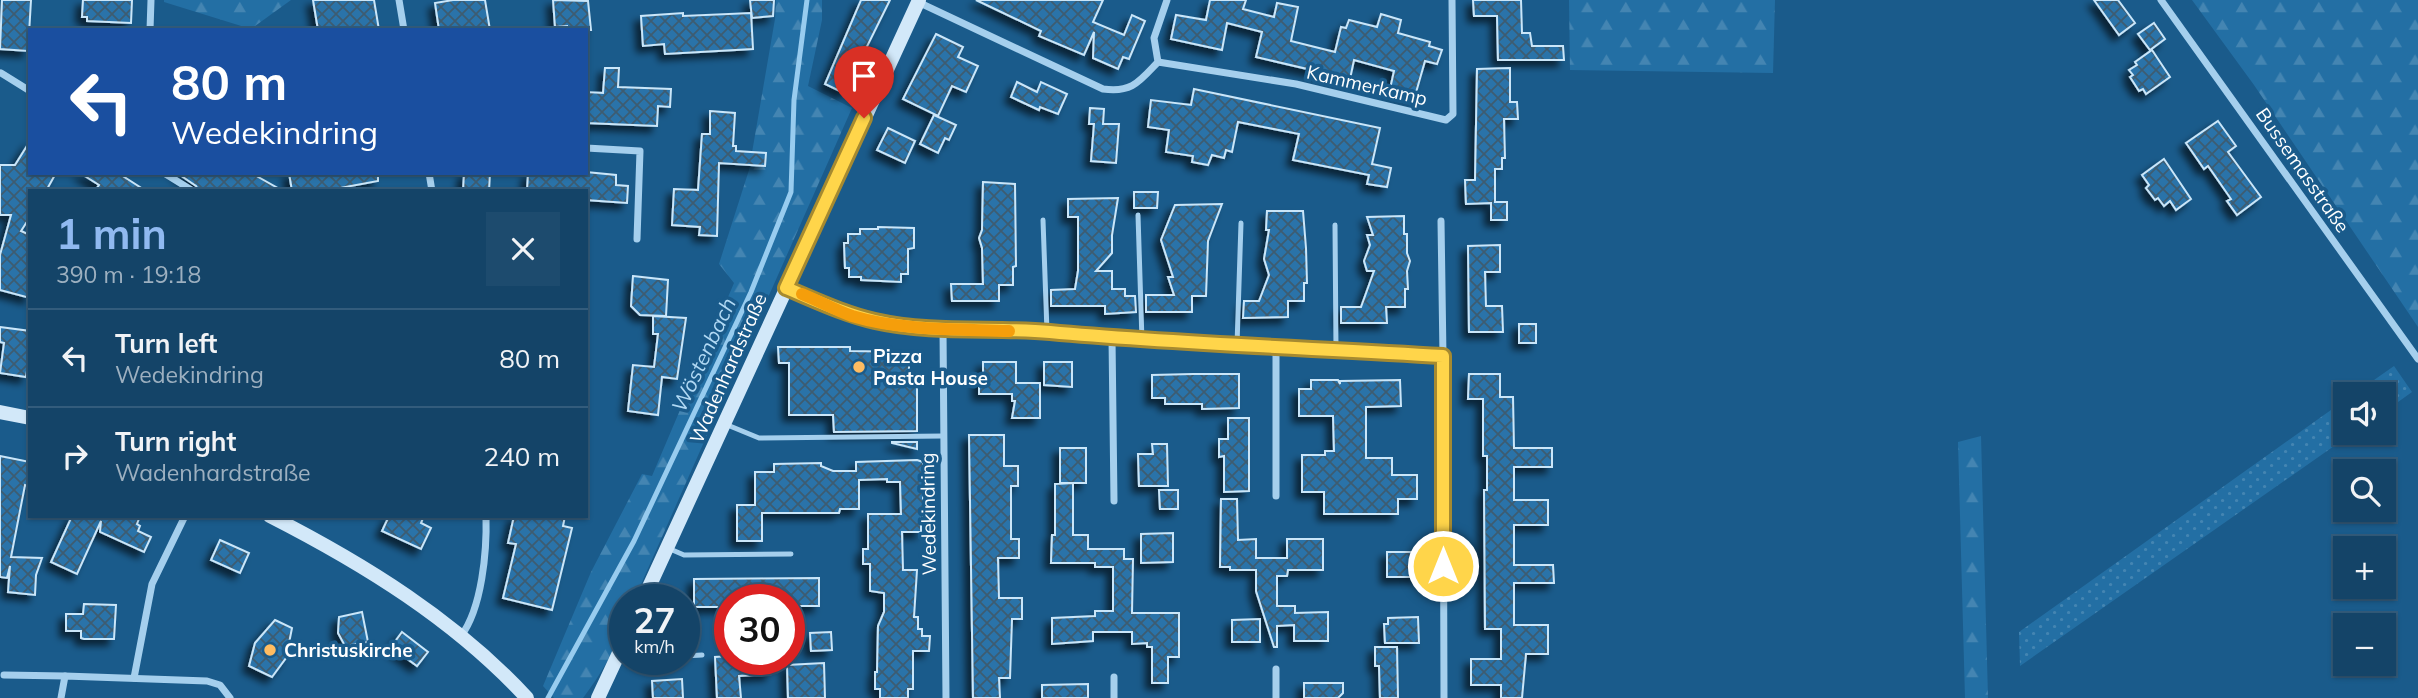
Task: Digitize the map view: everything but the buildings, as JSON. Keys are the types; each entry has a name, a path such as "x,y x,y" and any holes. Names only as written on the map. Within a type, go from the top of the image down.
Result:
{"street":[{"path":"150,28 152,0"},
{"path":"399,0 404,28"},
{"path":"918,1 1102,89 1118,91 1131,88 1158,62 1154,38 1167,0"},
{"name":"Kammerkamp","path":"1158,62 1296,85 1446,120 1453,114 1452,0"},
{"name":"Bussemasstraße","path":"2161,0 2418,359"},
{"name":"Wadenhardstraße","path":"650,584 918,1"},
{"path":"2,73 28,90"},
{"path":"588,148 640,151 637,239"},
{"path":"167,175 190,189"},
{"path":"1441,221 1444,698"},
{"path":"786,288 854,316 878,322 943,329 1047,332 1142,341 1443,356"},
{"name":"Wedekindring","path":"943,329 946,698"},
{"path":"1112,338 1114,500"},
{"path":"1276,348 1276,496"},
{"path":"0,412 28,418"},
{"path":"134,678 152,584 184,518"},
{"path":"274,518 386,581 461,636 522,696"},
{"path":"461,636 471,623 477,597 485,554 486,518"},
{"path":"1276,669 1276,698"},
{"path":"4,675 207,681 220,685 230,698"},
{"path":"598,698 611,675"},
{"path":"61,698 65,676"},
{"path":"1114,677 1114,698"}],"lane":[{"path":"1138,215 1142,341"},
{"path":"1043,220 1047,332"},
{"path":"1237,345 1241,223"},
{"path":"1335,225 1336,349"},
{"path":"724,424 759,438 943,436"},
{"path":"667,548 684,555 791,554"}],"green space":[{"path":"164,0 291,0 252,28"},
{"path":"776,0 822,0 822,20 808,86 852,108 641,584 609,584 609,657 583,698 554,698 543,686 591,572 642,474 652,476 734,283 719,264 749,170"},
{"path":"1569,0 1775,0 1773,73 1570,70"},
{"path":"2192,0 2418,0 2418,327 2254,85"},
{"path":"2394,366 2412,392 2396,403 2396,382 2371,382"},
{"path":"2333,409 2333,445 2335,445 2020,666 2019,632"},
{"path":"1981,436 1988,698 1965,698 1958,442"}],"waterway":[{"name":"Wöstenbach","path":"548,698 634,541 751,292 791,192 794,100 807,0"}],"slow traffic":[{"path":"802,294 854,316 878,322 943,329 1009,331"}],"place":[{"name":"Pizza Pasta House","path":"859,367"},
{"name":"Christuskirche","path":"270,650"}],"route":[{"path":"864,118 786,288 854,316 878,322 943,329 1047,332 1142,341 1443,356 1443,566"}]}
